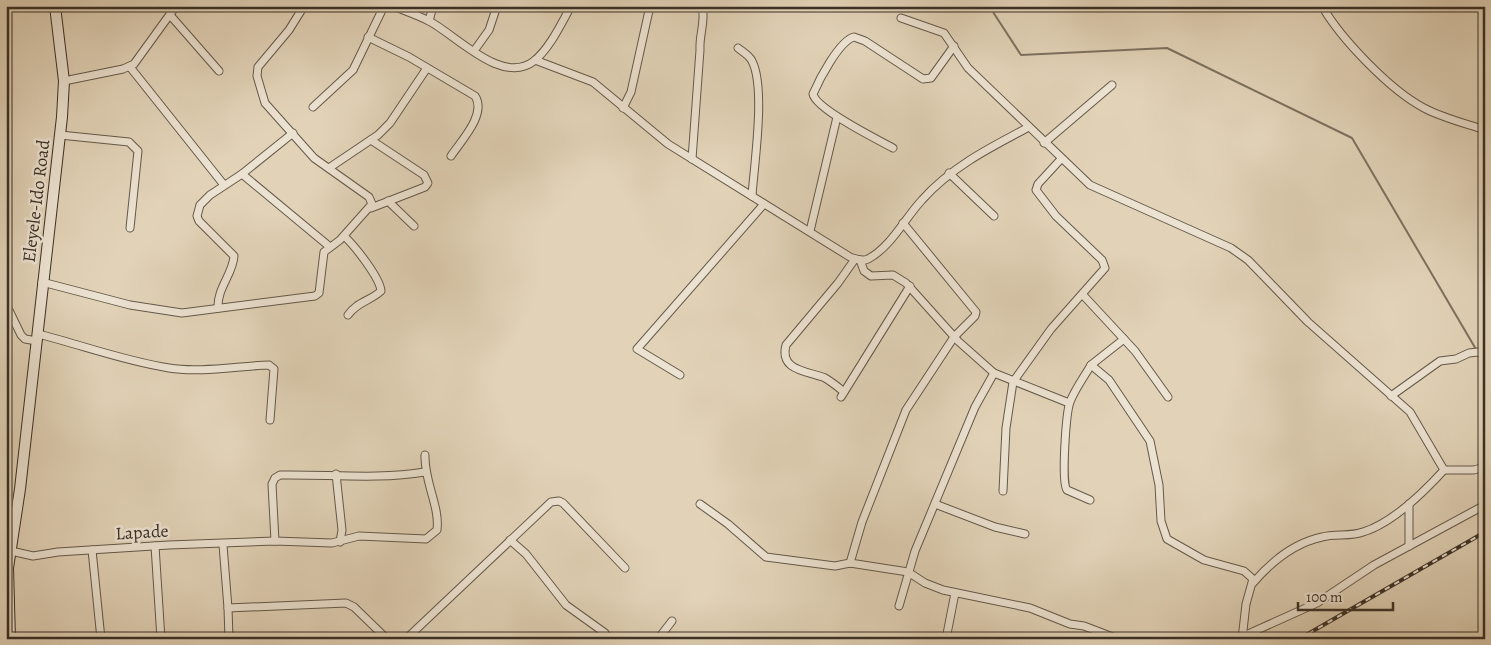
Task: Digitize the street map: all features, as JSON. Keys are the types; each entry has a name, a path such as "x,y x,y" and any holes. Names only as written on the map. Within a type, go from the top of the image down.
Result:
{"main road":[{"name":"Eleyele-Ido Road","path":"10,639 8,587 11,550 42,282 48,245 64,81 55,6"}],"street":[{"path":"64,81 130,67 140,58 176,6"},
{"path":"304,6 289,30 266,56 256,71 265,102 314,158 369,197 372,201 371,208"},
{"path":"313,106 353,70 384,6"},
{"path":"393,6 430,21 474,51 506,68 520,68 535,60 551,41 571,6"},
{"path":"430,21 433,6"},
{"path":"474,51 489,30 497,6"},
{"path":"623,108 631,92 650,6"},
{"path":"692,159 700,35 705,17 702,6"},
{"path":"1322,6 1333,26 1372,66 1414,103 1437,115 1485,130"},
{"path":"170,15 219,71"},
{"path":"901,18 944,33 968,68 1060,159 1090,185 1163,217 1239,254 1281,296 1410,412 1444,470"},
{"path":"368,37 466,90 478,101 478,111 451,156"},
{"path":"893,148 837,117 814,100 813,94 820,78 849,38 854,37 865,41 923,79 931,78 954,46"},
{"path":"738,48 751,58 757,81 758,134 752,196"},
{"path":"535,60 590,80 657,136 764,204 858,260 864,270 871,276 896,275 910,286 954,337 994,373 1069,403"},
{"path":"130,67 224,185"},
{"path":"329,168 371,140 398,115 428,68"},
{"path":"1044,142 1112,85"},
{"path":"810,231 837,117"},
{"path":"910,286 842,394 827,379 806,373 789,365 784,354 786,345 858,260 869,258 879,251 922,200 949,173 1029,127"},
{"path":"218,308 220,292 234,256 202,226 197,216 200,205 293,133"},
{"path":"60,134 129,142 138,151 130,228"},
{"path":"42,282 130,305 182,312 315,296 321,290 323,255 344,236 353,223 371,208 425,188 428,180 371,140"},
{"path":"1003,491 1006,428 1013,382 1051,329 1103,273 1105,264 1056,216 1036,190 1038,184 1060,159"},
{"path":"949,173 994,216"},
{"path":"242,174 330,247"},
{"path":"388,201 414,226"},
{"path":"680,375 637,349 764,204"},
{"path":"850,563 862,522 897,429 921,385 954,337 975,316 975,310 943,274 903,223"},
{"path":"344,236 353,245 380,283 381,291 374,298 354,307 348,315"},
{"path":"1083,294 1124,339 1168,397"},
{"path":"6,304 21,335 25,339 37,338 90,348 107,355 168,368 269,365 274,369 270,420"},
{"path":"1090,500 1064,488 1064,445 1069,403 1091,365 1124,339"},
{"path":"1391,396 1440,361 1456,359 1469,352 1478,352 1485,355"},
{"path":"1091,365 1108,380 1150,441 1159,484 1161,521 1167,539 1204,560 1250,574 1253,583"},
{"path":"900,606 908,572 935,504 975,407 994,373"},
{"path":"276,541 272,484 275,478 280,475 400,476 424,472 425,455"},
{"path":"1241,638 1246,604 1253,583 1282,556 1304,543 1322,536 1366,532 1420,497 1444,470 1474,470 1485,467"},
{"path":"1474,470 1485,475"},
{"name":"Lapade","path":"11,550 33,556 155,546 276,541 340,542 359,536 415,539 431,536 437,530 438,520 424,472"},
{"path":"336,474 342,530 340,542"},
{"path":"406,639 551,502 559,501 625,568"},
{"path":"700,504 728,524 766,557 835,566 850,563 908,572 925,583 955,593 1030,608 1070,624 1084,626 1118,639"},
{"path":"935,504 995,526 1025,534"},
{"path":"1409,504 1409,546"},
{"path":"1241,638 1317,603 1374,565 1485,505"},
{"path":"510,540 526,554 566,605 605,633 609,639"},
{"path":"222,544 230,639"},
{"path":"155,546 161,639"},
{"path":"92,550 101,639"},
{"path":"946,639 955,593"},
{"path":"228,608 346,603 354,607 387,639"},
{"path":"658,639 672,620"}],"waterway":[{"path":"985,6 993,12 1021,55 1167,48 1352,138 1477,351"},
{"path":"1480,355 1485,364"}],"railway":[{"path":"1299,639 1485,532"}]}
